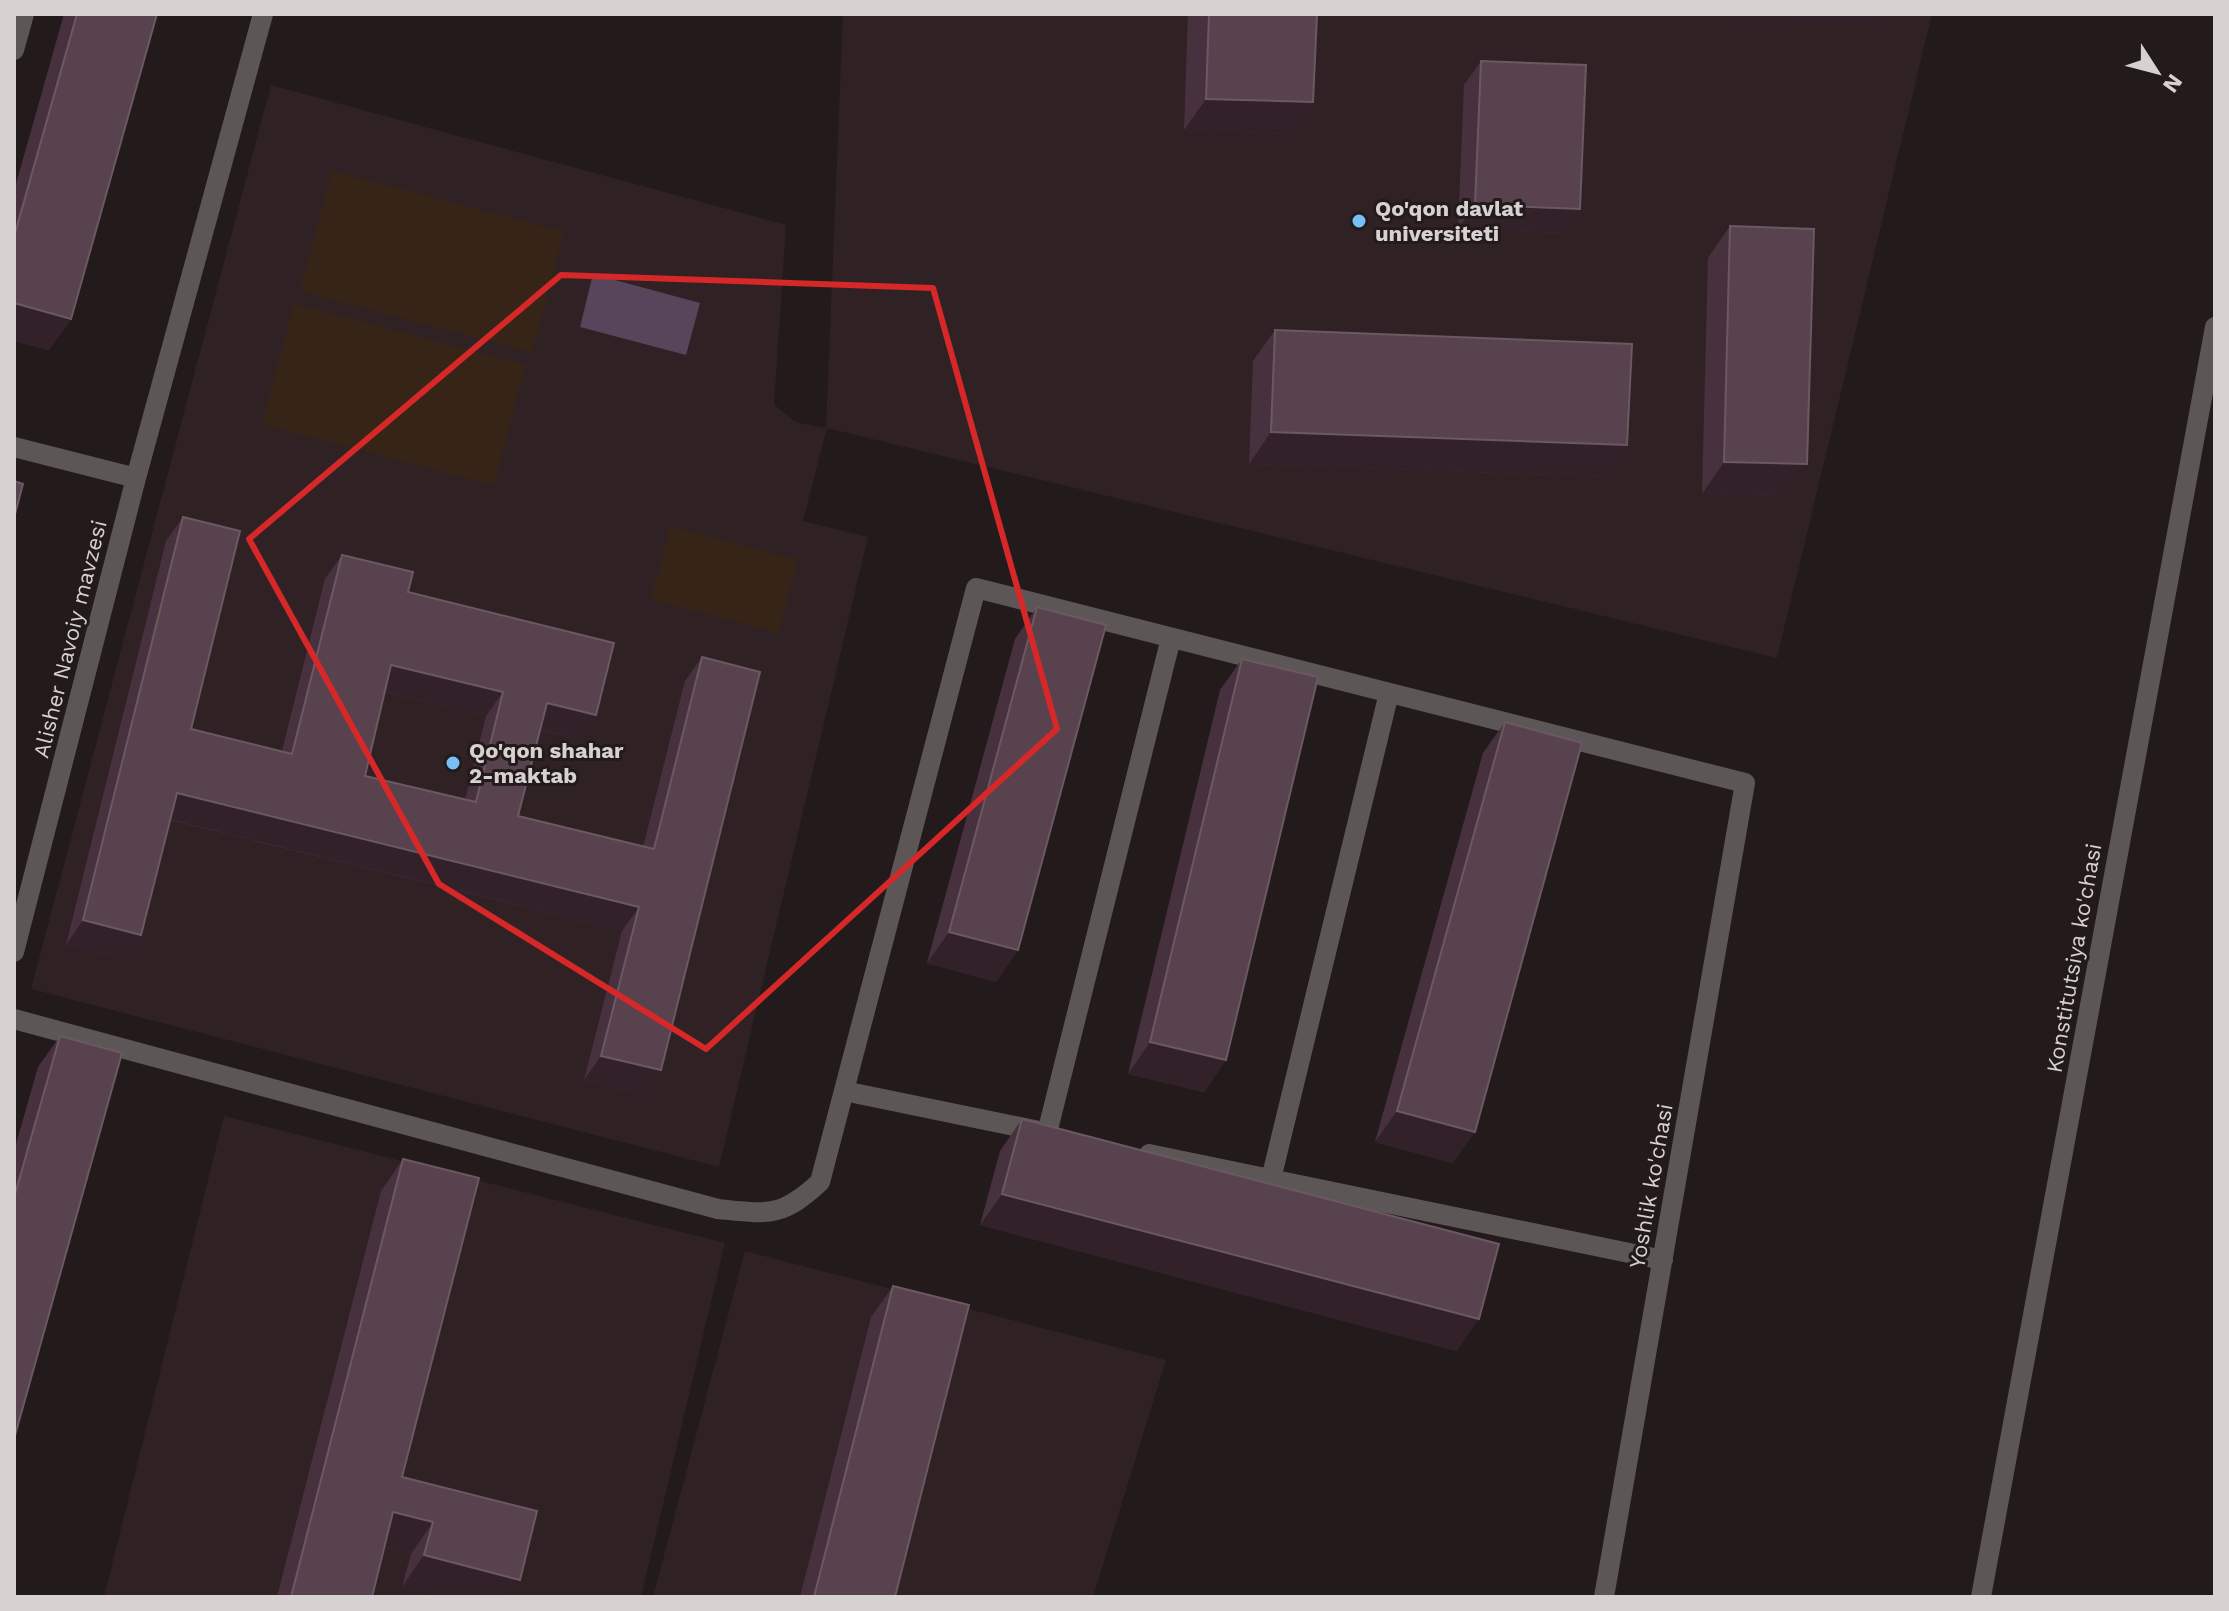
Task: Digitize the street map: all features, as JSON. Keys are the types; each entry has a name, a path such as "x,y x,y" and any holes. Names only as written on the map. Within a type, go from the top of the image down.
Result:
{"street":[{"path":"14,50 24,14"},
{"name":"Alisher Navoiy mavzesi","path":"14,952 136,478 263,14"},
{"name":"Konstitutsiya ko'chasi","path":"1981,1597 2215,327"},
{"path":"14,447 136,478"},
{"path":"14,1019 718,1209 760,1213 793,1207 820,1182 976,588 1389,693 1271,1179"},
{"path":"844,1091 1054,1134 1171,638"},
{"name":"Yoshlik ko'chasi","path":"1389,693 1745,783 1604,1597"},
{"path":"1121,1148 1663,1260"}],"highlighted area":[{"path":"561,275 933,288 1057,729 706,1049 439,884 249,539"}],"shaded area":[{"path":"843,14 1932,14 1777,658 827,428 803,521 868,537 719,1167 31,989 271,85 786,225 774,404 795,422 826,428"},
{"path":"332,171 564,232 532,352 300,291"},
{"path":"593,274 700,303 686,355 580,327"},
{"path":"294,304 525,365 494,485 262,424"},
{"path":"671,527 798,560 778,633 651,599"},
{"path":"224,1116 725,1243 641,1597 104,1597"},
{"path":"745,1251 1166,1360 1093,1597 653,1597"}],"building":[{"path":"77,14 157,14 71,319 14,303 14,237"},
{"path":"1209,14 1317,14 1313,102 1206,99"},
{"path":"1481,61 1586,65 1580,209 1475,205"},
{"path":"1730,226 1814,229 1807,464 1724,462"},
{"path":"1275,330 1632,344 1627,445 1271,432"},
{"path":"14,481 23,484 14,518"},
{"path":"183,517 240,531 191,729 292,754 342,555 413,572 408,592 614,643 596,715 547,703 518,816 654,849 702,657 760,672 661,1070 601,1056 639,907 177,793 141,935 83,920","holes":["391,665 503,692 476,802 365,776"]},
{"path":"1037,607 1106,625 1018,950 949,932"},
{"path":"1242,659 1318,677 1226,1060 1150,1042"},
{"path":"1505,722 1582,743 1475,1132 1397,1111"},
{"path":"60,1036 122,1053 14,1439 14,1198"},
{"path":"1022,1119 1499,1244 1479,1319 1002,1194"},
{"path":"403,1159 479,1178 402,1477 537,1511 520,1580 424,1555 433,1522 393,1512 372,1597 291,1597"},
{"path":"893,1286 969,1305 895,1597 814,1597"}],"place":[{"name":"Qo'qon davlat universiteti","path":"1359,221"},
{"name":"Qo'qon shahar 2-maktab","path":"453,763"}]}
